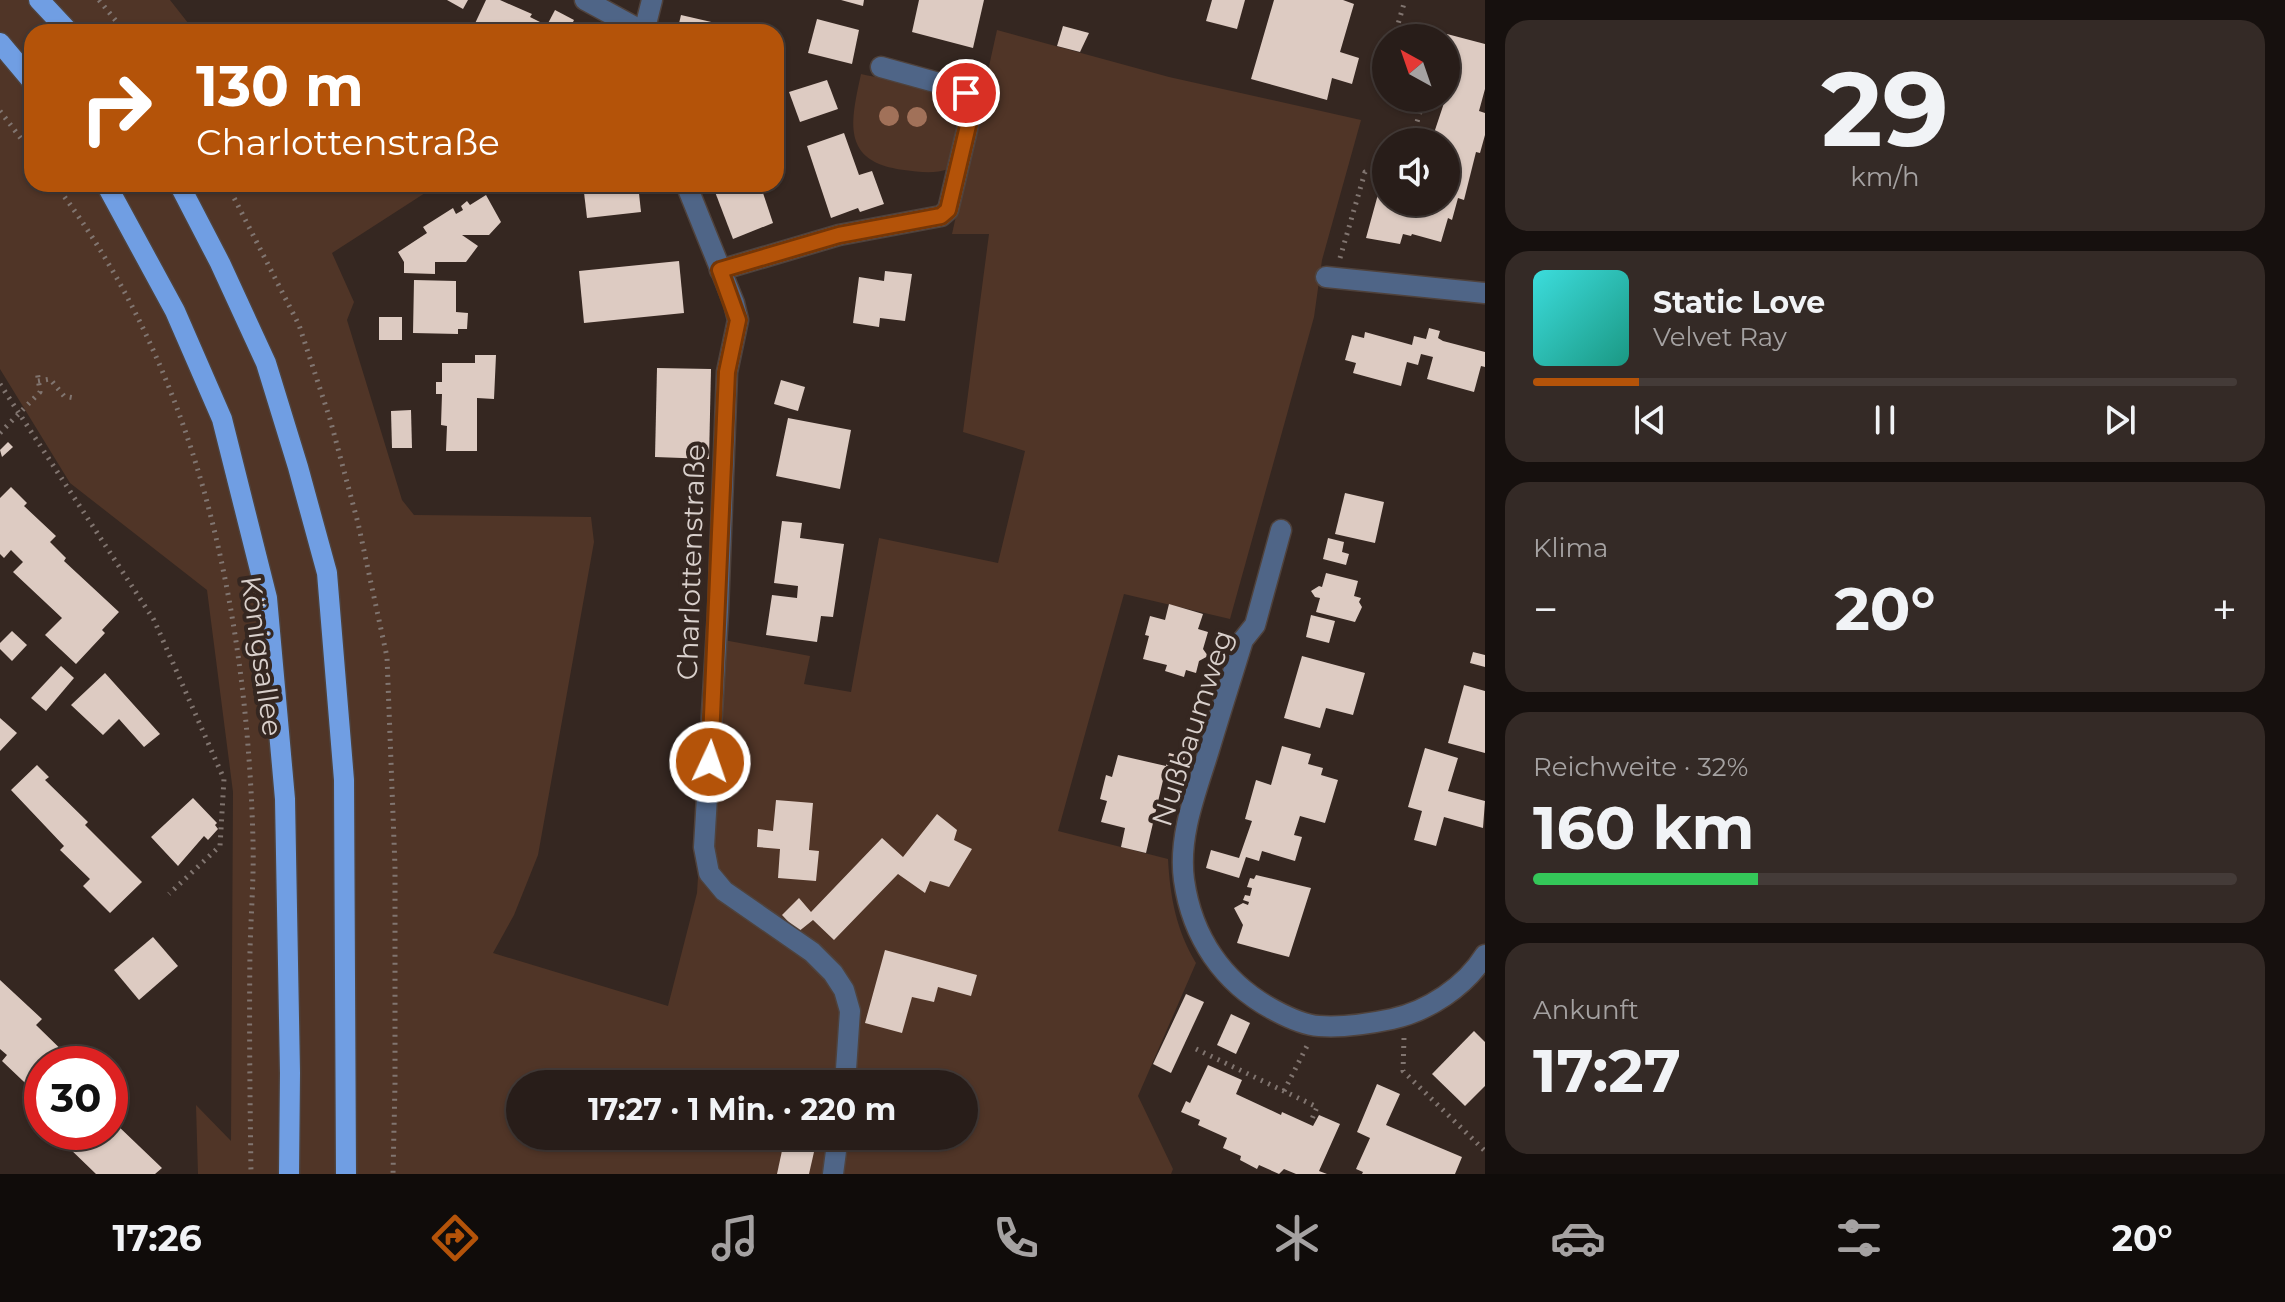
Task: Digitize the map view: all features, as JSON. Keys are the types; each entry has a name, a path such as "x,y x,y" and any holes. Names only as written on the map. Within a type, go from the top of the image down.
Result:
{"main road":[{"path":"39,0 62,24"},
{"path":"0,43 24,72"},
{"name":"Königsallee","path":"110,192 175,311 222,419 267,598 285,799 289,1174"},
{"path":"183,192 266,363 327,573 345,795 346,1174"}],"street":[{"path":"585,0 629,24"},
{"path":"646,24 652,0"},
{"path":"720,270 839,235 941,216 948,210 971,113 966,93 881,67"},
{"name":"Charlottenstraße","path":"689,192 738,320 727,372 718,612 704,847 709,873 724,891 812,952 833,973 844,990 850,1011 846,1070"},
{"path":"1330,278 1485,293"},
{"name":"Nußbaumweg","path":"1281,530 1255,625 1243,640 1189,813 1182,855 1183,877 1196,927 1205,946 1242,990 1267,1006 1317,1026 1367,1025 1404,1016 1444,996 1461,983 1485,955"},
{"path":"833,1174 836,1150"}],"path":[{"path":"99,0 118,24"},
{"path":"1398,24 1405,0"},
{"path":"0,111 24,142"},
{"path":"1330,278 1365,172 1372,171"},
{"name":"Königsallee","path":"61,192 137,313 186,426 231,605 242,668 253,841 249,1053 251,1174"},
{"path":"0,433 40,392 37,370"},
{"path":"38,381 50,379 64,396 74,398"},
{"path":"0,384 154,620 224,779 220,846 169,894"},
{"path":"1404,1016 1403,1071 1485,1151"},
{"path":"1284,1091 1317,1026"},
{"path":"1196,1049 1317,1107 1312,1119"}],"shaded area":[{"path":"0,0 170,0 189,24 24,24 24,192 427,192 332,253 354,302 347,320 402,500 414,515 591,517 594,542 538,855 514,915 493,953 668,1006 697,893 713,638 810,656 804,684 851,692 879,538 998,563 1025,451 963,432 989,234 952,234 997,30 1169,77 1361,120 1322,260 1314,317 1230,619 1124,594 1058,831 1168,859 1175,912 1183,938 1196,963 1138,1096 1173,1169 1171,1174 198,1174 196,1105 231,1141 233,792 207,590 70,483 0,369"},
{"path":"861,74 919,86 946,97 956,106 963,118 948,169 921,172 883,166 860,149 853,123"}],"building":[{"path":"447,0 468,0 463,9"},
{"path":"486,0 500,0 532,14 530,17 544,24 475,24"},
{"path":"841,0 864,0 863,6"},
{"path":"919,0 984,0 973,48 912,32"},
{"path":"1212,0 1245,0 1237,29 1206,21"},
{"path":"1274,0 1343,0 1354,4 1340,52 1359,58 1352,84 1332,78 1327,100 1251,79"},
{"path":"555,10 574,20 572,24 548,24"},
{"path":"681,15 720,24 679,24"},
{"path":"817,19 859,30 852,64 808,53"},
{"path":"1063,26 1089,33 1080,52 1057,46"},
{"path":"1460,37 1485,44 1485,89 1479,111 1485,113 1485,135 1480,153 1476,152 1464,200 1460,199 1460,128 1436,128 1441,112 1460,112"},
{"path":"827,80 838,109 800,122 789,92"},
{"path":"844,133 859,175 872,171 884,204 860,212 858,208 831,218 807,146"},
{"path":"584,192 639,192 641,212 587,218"},
{"path":"715,192 763,192 773,223 733,239"},
{"path":"486,195 501,222 489,235 462,235 478,246 466,262 435,262 435,274 404,273 404,262 398,252 427,233 423,227 453,208 456,214 463,210 461,206 467,201 470,205"},
{"path":"1372,216 1453,216 1452,220 1448,218 1441,242 1412,234 1403,234 1400,244 1366,238"},
{"path":"679,261 684,313 584,323 579,271"},
{"path":"885,271 912,274 905,321 880,318 879,327 853,323 859,277 884,281"},
{"path":"414,280 456,281 456,312 468,313 467,329 458,329 458,334 413,333"},
{"path":"379,317 402,317 402,340 379,340"},
{"path":"1429,328 1440,331 1438,338 1443,341 1485,352 1485,367 1481,366 1474,392 1427,379 1433,357 1421,354 1418,365 1407,362 1401,386 1353,373 1356,363 1345,360 1352,335 1364,338 1365,332 1412,345 1414,336 1426,339"},
{"path":"475,355 496,355 494,399 477,398 477,451 446,451 447,426 441,425 442,394 436,394 436,382 442,382 442,363 475,363"},
{"path":"657,368 711,369 709,459 655,457"},
{"path":"781,380 805,387 798,411 774,404"},
{"path":"411,410 412,448 392,448 391,411"},
{"path":"788,418 851,430 840,489 776,476"},
{"path":"8,442 13,447 2,457 0,450"},
{"path":"11,487 27,503 24,506 56,536 50,542 66,558 64,561 119,612 102,630 105,633 76,664 45,635 62,618 13,572 23,562 11,550 4,558 0,554 0,498"},
{"path":"1345,493 1384,502 1375,543 1335,534"},
{"path":"782,521 802,523 800,538 844,544 833,617 821,616 817,642 766,635 772,595 797,598 798,586 774,583"},
{"path":"1328,538 1344,542 1342,552 1349,554 1346,565 1323,559"},
{"path":"1326,573 1358,581 1354,596 1361,598 1359,602 1362,607 1355,622 1316,612 1320,598 1311,591 1322,587"},
{"path":"1169,604 1203,614 1198,629 1208,632 1203,649 1208,656 1199,661 1196,673 1186,670 1184,677 1165,671 1167,665 1143,659 1150,616 1165,620"},
{"path":"1311,615 1335,621 1329,643 1306,637"},
{"path":"12,631 27,645 12,661 0,649 0,643"},
{"path":"1473,652 1485,655 1485,667 1470,663"},
{"path":"1302,656 1365,673 1353,715 1326,708 1320,728 1284,718"},
{"path":"61,666 74,678 46,711 31,698"},
{"path":"105,673 160,734 144,747 119,719 103,735 71,705"},
{"path":"1464,685 1485,691 1485,753 1448,743"},
{"path":"0,718 17,733 0,751"},
{"path":"1282,746 1311,754 1308,764 1323,768 1321,775 1338,780 1325,823 1300,816 1294,835 1302,837 1295,861 1262,851 1259,861 1246,857 1239,878 1206,868 1211,850 1239,858 1252,821 1245,819 1256,780 1271,785"},
{"path":"1425,748 1458,758 1448,791 1485,801 1483,828 1444,817 1436,846 1414,840 1422,811 1408,807"},
{"path":"1169,753 1185,757 1180,780 1164,776 1146,853 1121,847 1125,828 1101,822 1107,801 1100,799 1106,775 1112,777 1118,755 1166,766"},
{"path":"37,765 49,777 45,780 88,822 85,825 142,882 110,913 83,886 90,879 60,850 64,846 11,790"},
{"path":"193,798 217,823 218,829 208,840 204,836 178,866 151,837"},
{"path":"776,800 813,803 809,850 819,851 816,881 778,878 780,849 757,847 758,829 773,831"},
{"path":"937,814 957,830 954,840 972,849 949,887 930,881 925,893 898,874 834,940 813,920 798,932 782,915 799,898 811,912 882,838 903,857"},
{"path":"1256,875 1311,888 1289,957 1237,943 1243,925 1234,908 1243,903 1248,905 1249,902 1243,900 1245,895 1250,896 1252,888 1247,887 1250,878 1254,879"},
{"path":"153,937 178,966 139,1000 114,970"},
{"path":"885,950 977,975 971,996 938,987 934,1002 912,997 902,1033 865,1023"},
{"path":"0,980 42,1019 36,1025 58,1046 24,1046 24,1082 2,1061 7,1055 0,1049"},
{"path":"1186,994 1204,1002 1171,1073 1153,1064"},
{"path":"1231,1014 1250,1023 1236,1054 1217,1045"},
{"path":"1474,1031 1485,1042 1485,1086 1465,1106 1432,1074"},
{"path":"1208,1065 1242,1080 1236,1094 1281,1115 1282,1112 1313,1126 1319,1115 1340,1124 1319,1171 1327,1174 1296,1174 1284,1169 1279,1174 1259,1165 1257,1169 1240,1160 1241,1156 1223,1148 1227,1138 1198,1125 1200,1120 1181,1112 1186,1101 1190,1103"},
{"path":"1377,1084 1400,1094 1386,1125 1462,1157 1455,1174 1362,1174 1356,1169 1370,1138 1357,1132"},
{"path":"128,1135 162,1168 155,1174 96,1174 71,1150 128,1150"},
{"path":"782,1150 814,1152 809,1174 777,1174"}],"route":[{"path":"710,762 727,372 738,320 720,270 839,235 941,216 948,210 971,113 966,93"}]}
